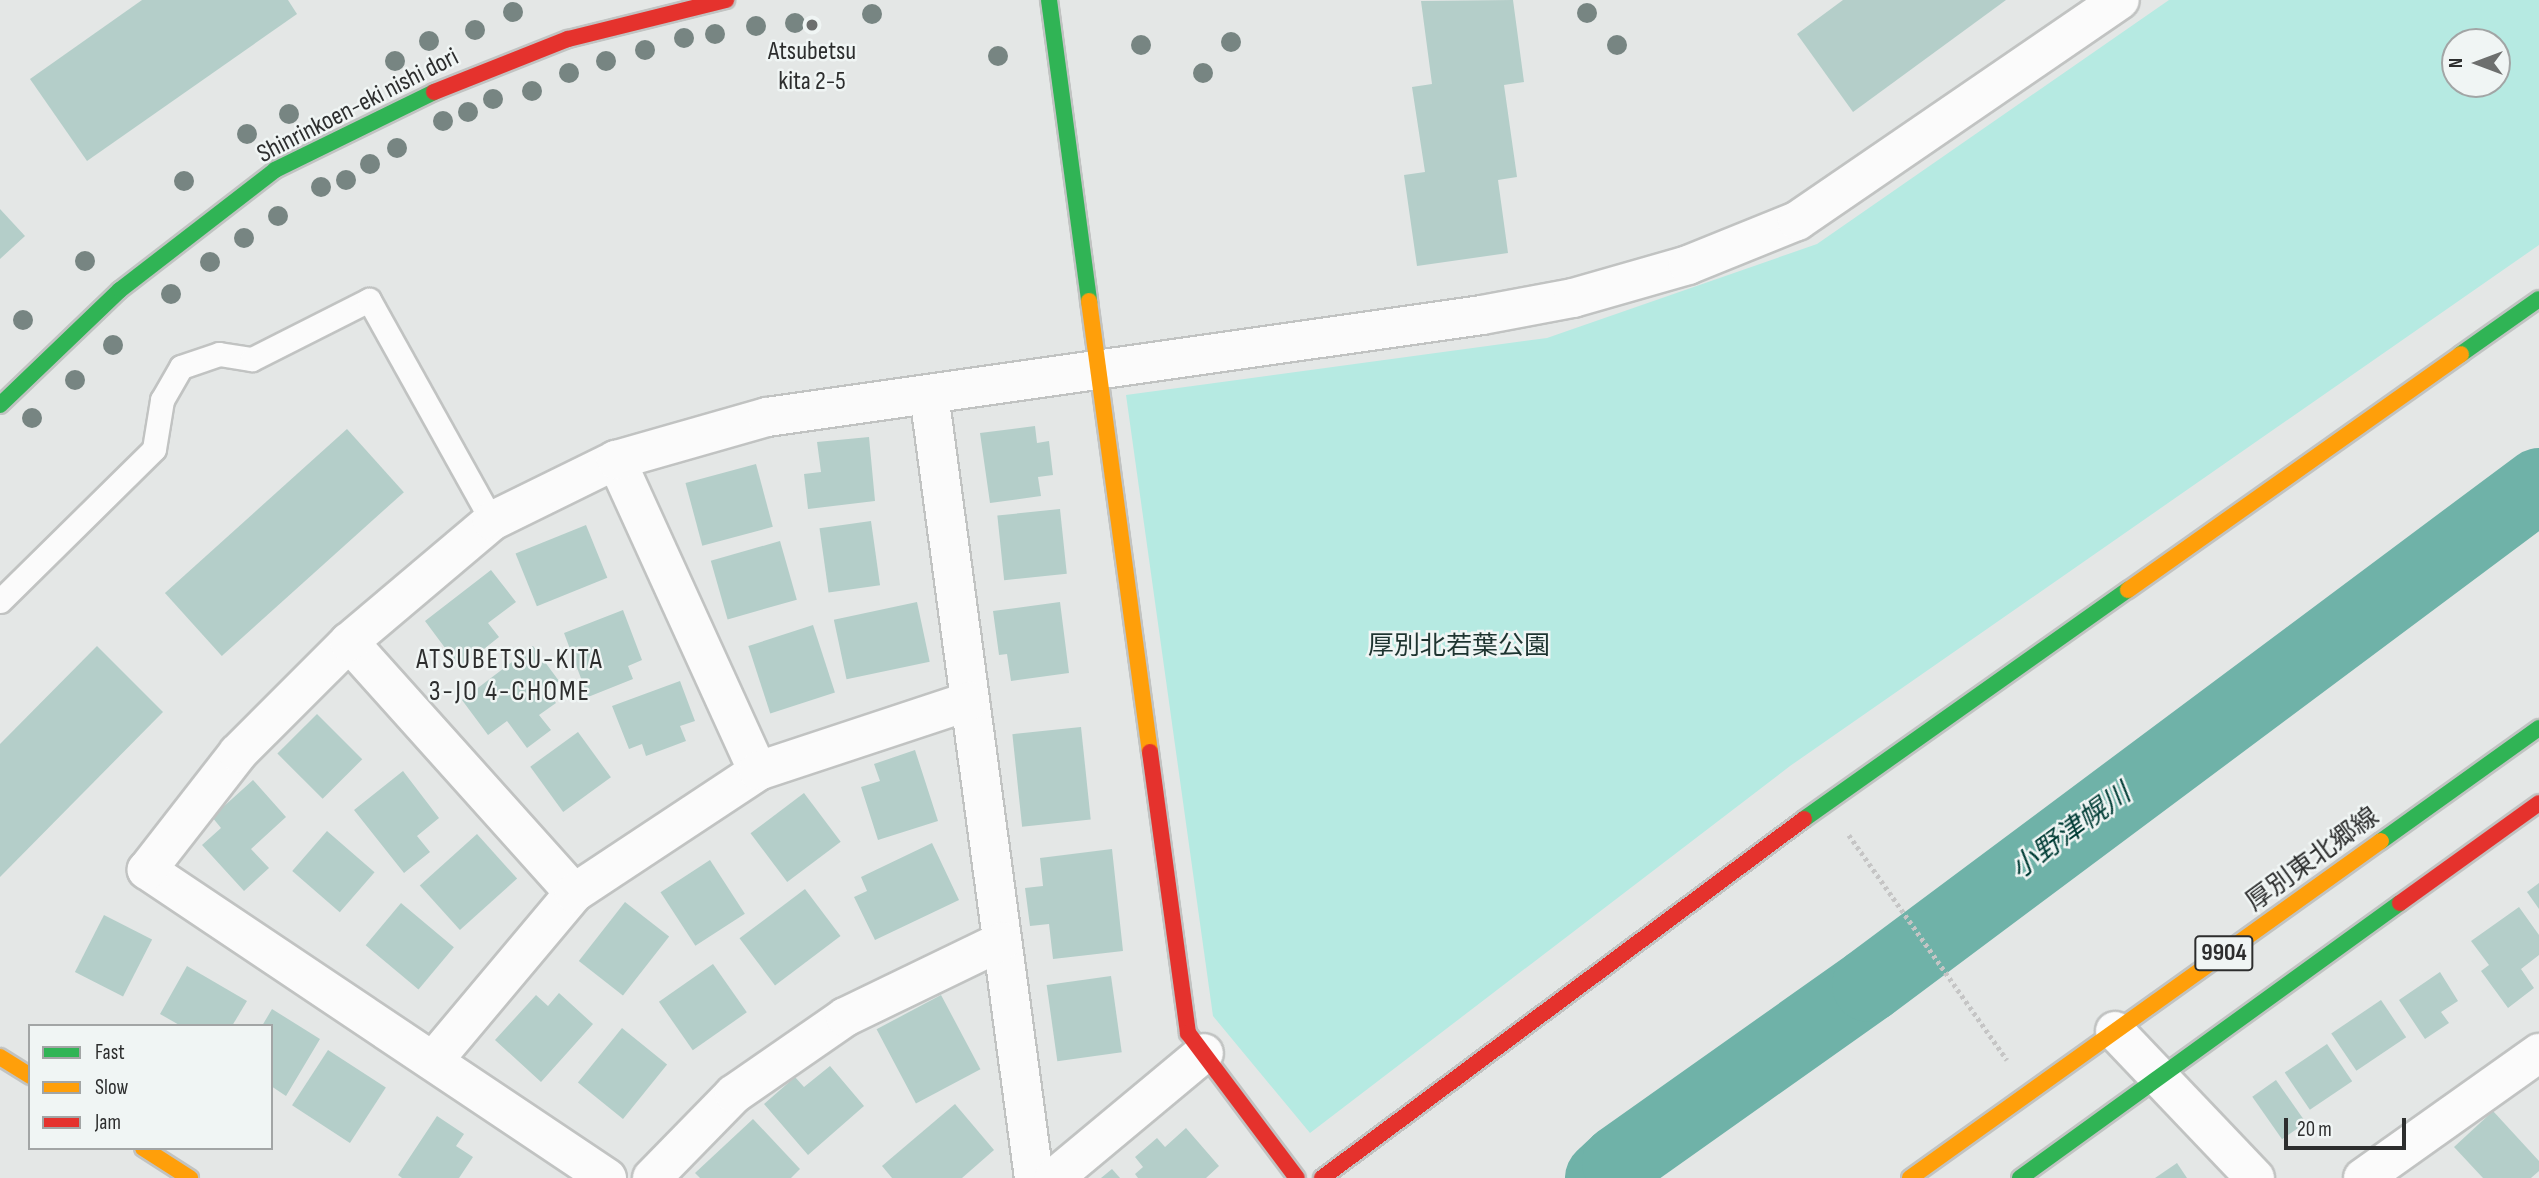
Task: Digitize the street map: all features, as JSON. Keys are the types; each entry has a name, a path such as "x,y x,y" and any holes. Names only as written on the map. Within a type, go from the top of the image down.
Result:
{"street":[{"name":"Shinrinkoen-eki nishi dori","path":"0,405 120,290 275,170 454,82 568,39 726,0"},
{"path":"1049,0 1188,1033 1297,1178"},
{"path":"607,1178 147,870 238,753 349,642 492,521 616,460 767,416 1495,313 1573,299 1688,265 1797,221 2120,0"},
{"path":"1322,1178 1826,803 2539,299"},
{"path":"929,394 1034,1178"},
{"path":"616,460 758,771"},
{"path":"349,642 574,893"},
{"path":"433,1061 574,893 758,771 970,701"},
{"name":"厚別東北郷線","path":"1910,1178 2539,728"},
{"name":"9904","path":"2020,1178 2539,803"},
{"path":"652,1178 734,1094 845,1017 1002,941"},
{"path":"2115,1031 2255,1178"},
{"path":"1054,1178 1204,1053"},
{"path":"0,1057 28,1075"},
{"path":"2363,1178 2538,1057"},
{"path":"147,1150 190,1178"}],"lane":[{"path":"0,601 153,449 162,400 181,367 219,354 251,359 369,300 492,521"}],"path":[{"path":"1850,837 1990,1037"}],"green space":[{"name":"厚別北若葉公園","path":"2169,0 2539,0 2539,245 1790,766 1310,1133 1213,1016 1126,395 1547,338 1817,244"}],"building":[{"path":"142,0 288,0 297,14 87,161 30,79"},
{"path":"1513,0 1524,82 1504,85 1517,177 1498,180 1508,253 1417,266 1404,175 1425,172 1412,87 1432,84 1421,1"},
{"path":"1843,0 2006,0 1853,112 1797,34"},
{"path":"0,209 25,236 0,259"},
{"path":"1035,426 1037,443 1049,441 1053,475 1038,477 1041,496 990,503 980,433"},
{"path":"347,429 404,492 222,656 165,593"},
{"path":"869,437 875,501 808,509 804,474 821,472 817,442"},
{"path":"756,464 773,527 702,546 685,483"},
{"path":"1060,509 1067,574 1004,580 997,516"},
{"path":"871,521 880,585 829,593 820,528"},
{"path":"586,525 607,578 537,606 516,553"},
{"path":"780,541 797,600 728,619 711,561"},
{"path":"491,570 516,602 488,623 499,637 460,668 425,621"},
{"path":"917,602 930,662 847,679 834,620"},
{"path":"1060,602 1069,673 1011,681 1007,654 999,655 993,611"},
{"path":"623,610 642,660 628,666 633,679 588,697 564,633"},
{"path":"813,625 835,693 770,714 748,646"},
{"path":"97,646 163,712 0,877 0,744"},
{"path":"533,646 559,681 546,690 556,703 539,715 551,730 527,748 507,721 488,735 462,700"},
{"path":"680,681 695,721 680,726 686,741 646,756 642,744 629,749 612,706"},
{"path":"317,714 362,759 323,799 277,754"},
{"path":"1081,727 1091,819 1022,827 1012,734"},
{"path":"578,732 611,777 563,812 530,767"},
{"path":"915,750 938,821 878,840 861,787 880,781 874,764"},
{"path":"403,771 439,818 417,836 430,852 404,873 354,810"},
{"path":"253,780 286,817 251,849 269,868 244,891 202,845 221,828 212,817"},
{"path":"804,793 841,842 787,882 750,833"},
{"path":"327,831 375,872 340,912 292,871"},
{"path":"477,834 517,879 460,930 420,886"},
{"path":"932,843 959,900 875,940 854,897 867,891 861,877"},
{"path":"1112,849 1123,951 1053,959 1049,924 1030,926 1025,888 1043,886 1040,858"},
{"path":"710,860 745,914 695,946 661,892"},
{"path":"2539,883 2539,909 2527,892"},
{"path":"805,889 841,936 775,985 740,938"},
{"path":"625,902 669,936 623,996 579,961"},
{"path":"401,903 454,947 419,989 366,945"},
{"path":"2519,907 2539,935 2539,955 2521,969 2534,988 2508,1008 2481,971 2489,965 2471,941"},
{"path":"104,915 152,940 123,997 75,972"},
{"path":"713,964 747,1012 693,1050 659,1002"},
{"path":"187,966 247,1001 233,1024 178,1024 160,1014"},
{"path":"2440,972 2458,1001 2441,1012 2449,1023 2425,1039 2399,1000"},
{"path":"1111,976 1122,1052 1057,1061 1047,985"},
{"path":"559,993 593,1024 541,1082 495,1040 536,995 548,1006"},
{"path":"941,995 980,1069 916,1103 877,1029"},
{"path":"2381,1000 2406,1037 2356,1071 2331,1034"},
{"path":"272,1009 320,1039 286,1096 273,1087 273,1024 263,1024"},
{"path":"622,1028 667,1065 623,1119 578,1082"},
{"path":"2327,1044 2352,1081 2310,1110 2285,1073"},
{"path":"328,1050 386,1088 350,1143 292,1105"},
{"path":"830,1066 864,1106 808,1155 764,1104 795,1077 804,1087"},
{"path":"2276,1080 2306,1123 2282,1139 2252,1097"},
{"path":"955,1104 994,1150 962,1178 892,1178 882,1166"},
{"path":"2493,1111 2539,1161 2539,1171 2531,1178 2483,1178 2454,1147"},
{"path":"437,1116 464,1134 456,1146 473,1157 459,1178 402,1178 398,1175"},
{"path":"753,1119 800,1169 791,1178 700,1178 695,1173"},
{"path":"1186,1128 1219,1166 1206,1178 1138,1178 1135,1174 1143,1167 1135,1157 1157,1138 1165,1147"},
{"path":"2177,1163 2187,1178 2155,1178"},
{"path":"1112,1169 1120,1178 1101,1178"}],"waterway":[{"name":"小野津幌川","path":"1602,1178 1619,1162 1869,985 2539,485"}],"traffic: fast":[{"path":"1049,0 1089,301"},
{"path":"0,405 120,290 275,170 434,92"},
{"path":"2461,354 2539,299"},
{"path":"1804,819 2128,590"},
{"path":"2381,841 2539,728"},
{"path":"2020,1178 2400,903"}],"traffic: slow":[{"path":"1089,301 1150,752"},
{"path":"2128,590 2461,354"},
{"path":"1910,1178 2381,841"},
{"path":"0,1057 28,1075"},
{"path":"146,1150 190,1178"}],"traffic: jam":[{"path":"434,92 568,39 726,0"},
{"path":"1150,752 1188,1033 1297,1178"},
{"path":"2400,903 2539,803"},
{"path":"1322,1178 1804,819"}],"place":[{"name":"Atsubetsu kita 2-5","path":"812,25"}],"district":[{"name":"ATSUBETSU-KITA 3-JO 4-CHOME","path":"510,676"}]}
